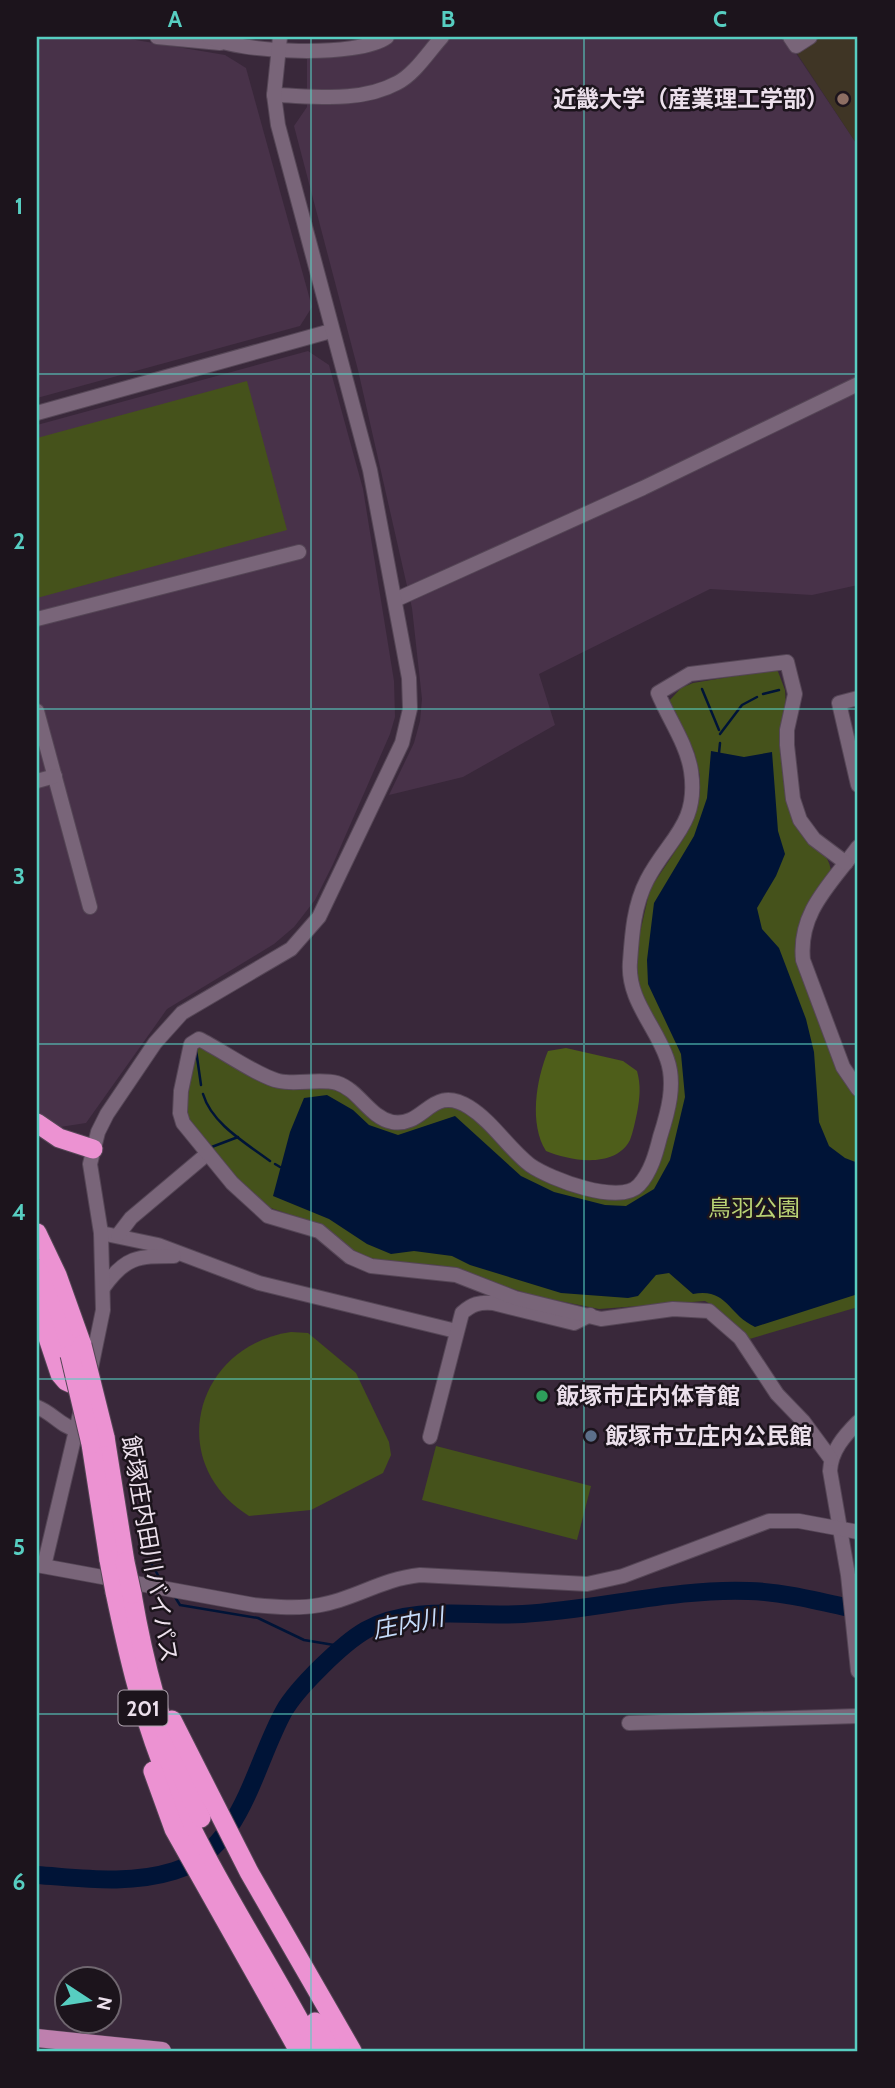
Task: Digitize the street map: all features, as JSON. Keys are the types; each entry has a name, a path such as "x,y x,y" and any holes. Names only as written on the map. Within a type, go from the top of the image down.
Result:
{"highway":[{"path":"37,1123 60,1138 93,1149"},
{"name":"飯塚庄内田川バイパス","path":"37,1233 57,1275 98,1440 144,1713 194,1816"},
{"name":"飯塚庄内田川バイパス","path":"37,1269 76,1350"},
{"path":"37,1305 60,1374 66,1381 86,1390"},
{"path":"124,1599 173,1724 194,1816 228,1883 311,2028 331,2051"},
{"path":"194,1816 228,1883 299,2051"},
{"path":"228,1883 352,2051"},
{"path":"311,2028 316,2051"}],"main road":[{"path":"46,2043 162,2051"}],"street":[{"path":"157,37 280,43 351,50 387,37"},
{"path":"274,95 344,97 371,94 399,83 443,37"},
{"path":"789,37 796,46 810,37"},
{"path":"280,43 274,95 278,125 370,470 409,678 411,709 401,743 319,917 291,948 182,1013 155,1043 107,1114 93,1149 90,1179 101,1233 103,1288 100,1332 77,1430 40,1565 254,1605 286,1608 322,1605 394,1578 420,1575 587,1584 623,1576 769,1521 799,1521 858,1532"},
{"path":"37,413 331,331"},
{"path":"395,600 643,488 858,384"},
{"path":"37,619 299,552"},
{"path":"831,1459 803,1421 778,1394 740,1338 709,1311 698,1308 673,1310 611,1319 515,1297 456,1275 370,1266 350,1257 319,1231 268,1216 249,1202 207,1154 183,1123 180,1113 184,1069 191,1044 199,1039 277,1081 335,1082 348,1088 378,1116 391,1121 409,1120 439,1101 455,1099 471,1108 530,1164 549,1176 617,1194 639,1185 654,1159 662,1132 671,1092 671,1074 667,1058 633,990 629,972 632,937 637,901 648,877 672,846 687,820 692,796 691,770 685,751 657,693 690,674 787,662 795,694 787,730 793,799 800,820 814,839 846,863"},
{"path":"858,698 839,704 858,785"},
{"path":"37,711 90,907"},
{"path":"37,781 54,776"},
{"path":"858,847 811,911 804,925 802,944 803,960 843,1067 858,1089"},
{"path":"118,1236 131,1218 207,1154"},
{"path":"101,1233 158,1245 258,1283 457,1331"},
{"path":"103,1288 127,1261 182,1256"},
{"path":"430,1437 462,1313 480,1302 574,1322 590,1315"},
{"path":"37,1407 47,1410 63,1426 77,1430"},
{"path":"858,1422 831,1459 831,1484 848,1575 858,1671"},
{"path":"629,1723 858,1716"}],"shaded area":[{"path":"37,37 118,37 225,55 246,68 312,307 300,326 37,398"},
{"path":"397,37 785,37 858,146 858,585 812,595 710,589 539,674 555,725 463,777 389,795 414,743 420,721 422,699 412,608 358,370 294,126 307,107 307,55 349,56 380,49"},
{"name":"近畿大学（産業理工学部）","path":"820,37 858,37 858,146 796,52"},
{"path":"308,351 329,365 363,489 394,681 395,717 390,734 333,864 315,900 294,927 274,944 167,1009 86,1123 60,1127 37,1112 37,425"}],"green space":[{"path":"247,381 287,530 37,598 37,438"},
{"name":"鳥羽公園","path":"777,669 785,690 793,821 826,857 831,872 799,952 858,1093 858,1307 746,1340 717,1308 705,1301 599,1309 535,1296 438,1265 378,1262 359,1254 315,1223 259,1204 187,1116 186,1102 197,1045 270,1083 338,1088 381,1121 445,1105 460,1106 550,1181 641,1192 660,1164 677,1102 676,1072 638,983 636,950 650,889 684,838 696,809 700,776 694,751 669,701 681,688 693,683"},
{"path":"566,1048 623,1061 637,1071 639,1097 633,1130 630,1140 614,1155 591,1160 567,1158 546,1151 541,1140 536,1115 540,1075 548,1051"},
{"path":"291,1332 308,1333 356,1373 389,1442 391,1455 383,1473 311,1510 249,1516 222,1493 206,1467 199,1438 202,1409 213,1382 232,1359 258,1342"},
{"path":"436,1446 591,1486 577,1540 422,1500"}],"water":[{"name":"鳥羽公園","path":"711,751 744,757 772,752 778,831 785,854 776,876 757,908 762,929 779,948 806,1019 814,1052 819,1122 829,1146 845,1158 858,1163 858,1294 755,1327 721,1298 705,1293 693,1294 669,1273 656,1275 638,1296 628,1298 561,1293 470,1265 452,1256 414,1251 391,1254 367,1244 329,1219 273,1196 290,1132 304,1098 327,1095 353,1110 369,1125 398,1135 455,1116 521,1176 554,1192 605,1205 626,1206 654,1189 670,1160 685,1097 681,1054 648,984 647,960 654,903 694,836 707,798"}],"waterway":[{"path":"702,689 719,730"},
{"path":"763,694 779,690"},
{"path":"720,734 742,705 757,697"},
{"path":"719,753 720,743"},
{"path":"196,1050 201,1085"},
{"path":"203,1094 207,1105 222,1124 270,1161"},
{"path":"209,1148 238,1137"},
{"path":"275,1164 280,1167"},
{"path":"150,1561 159,1577"},
{"name":"庄内川","path":"37,1875 140,1878 174,1871 197,1861 215,1845 243,1804 273,1733 290,1701 333,1655 366,1630 384,1622 423,1614 551,1612 721,1591 777,1593 858,1610"},
{"path":"175,1597 180,1605 258,1618 304,1640 346,1647"}],"place":[{"name":"近畿大学（産業理工学部）","path":"843,99"},
{"name":"飯塚市庄内体育館","path":"542,1396"},
{"name":"飯塚市立庄内公民館","path":"591,1436"}]}
